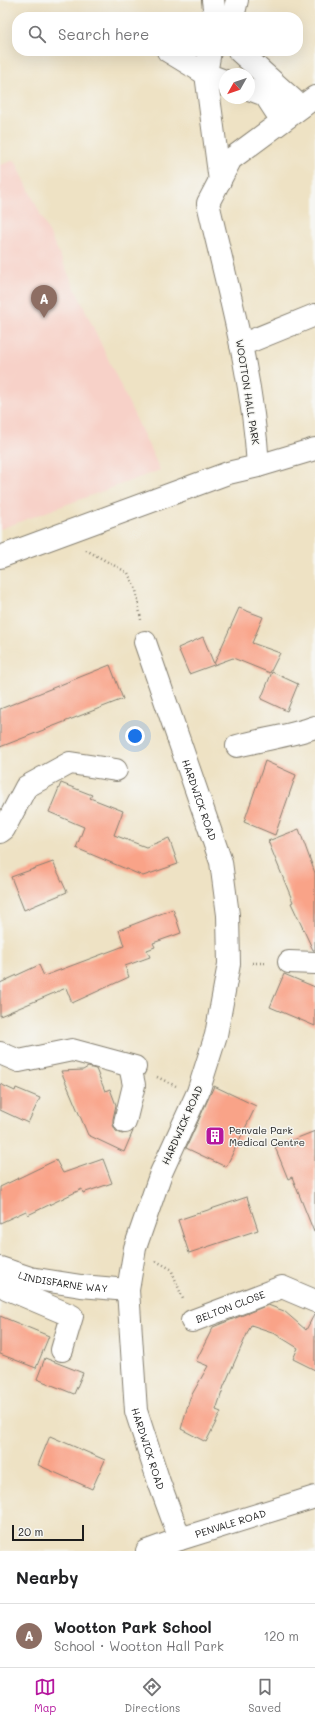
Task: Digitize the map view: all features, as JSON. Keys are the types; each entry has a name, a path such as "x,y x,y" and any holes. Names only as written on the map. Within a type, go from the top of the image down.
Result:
{"street":[{"path":"213,0 214,12"},
{"path":"234,12 237,0"},
{"path":"177,56 215,78"},
{"path":"211,56 215,78 220,181"},
{"path":"246,56 308,102"},
{"path":"255,91 265,95 282,121"},
{"name":"WOOTTON HALL PARK","path":"258,466 256,437 241,346 208,203 231,159 308,102"},
{"path":"241,346 315,315"},
{"path":"0,557 228,473 314,450"},
{"name":"HARDWICK ROAD","path":"145,642 221,862 228,915 229,964 216,1035 197,1096 161,1173 135,1248 128,1290 136,1411 159,1482 180,1539"},
{"path":"238,746 266,738 298,733 315,727"},
{"path":"0,832 4,829 26,787 70,763 116,770"},
{"path":"289,962 315,964"},
{"path":"0,1053 20,1062 72,1050 132,1067 134,1085 125,1122"},
{"path":"4,1269 6,1288 72,1316 62,1350"},
{"name":"LINDISFARNE WAY","path":"4,1269 30,1278 81,1286 128,1290"},
{"name":"BELTON CLOSE","path":"192,1321 282,1287 315,1301"},
{"name":"PENVALE ROAD","path":"147,1551 180,1539 315,1497"}],"path":[{"path":"61,535 128,573 136,590 145,642"},
{"path":"229,964 289,962"},
{"path":"132,1067 197,1096"},
{"name":"BELTON CLOSE","path":"135,1248 171,1269 192,1321"}],"shaded area":[{"path":"15,160 160,470 0,529 0,165"}],"building":[{"path":"239,608 263,617 252,643 280,653 270,673 233,658 189,674 178,648 203,637 214,664"},
{"path":"110,665 123,699 0,747 0,709"},
{"path":"272,672 298,684 287,711 261,699"},
{"path":"265,761 296,775 275,835 244,822"},
{"path":"61,783 92,795 90,798 123,811 114,835 146,847 169,838 178,864 143,876 76,848 84,827 49,812"},
{"path":"299,829 315,873 315,950 313,950 291,903 293,902 268,841"},
{"path":"53,862 67,892 24,910 11,877"},
{"path":"173,909 181,933 153,943 155,947 147,950 150,957 125,966 129,977 72,1003 66,988 0,1016 0,983 39,965 44,976 124,946 119,930"},
{"path":"284,974 315,987 315,1026 270,1007"},
{"path":"88,1067 96,1069 105,1091 110,1089 116,1105 113,1125 116,1131 122,1134 133,1131 124,1152 88,1135 61,1071 83,1070"},
{"path":"0,1084 15,1091 16,1088 40,1098 28,1123 0,1110"},
{"name":"Penvale Park Medical Centre","path":"214,1086 256,1106 226,1167 186,1148"},
{"path":"315,1131 314,1232 292,1177 288,1179 275,1147"},
{"path":"103,1159 112,1183 83,1193 82,1189 28,1215 26,1211 0,1223 0,1187 56,1160 63,1173"},
{"path":"247,1197 258,1230 189,1253 178,1220"},
{"path":"268,1305 284,1311 306,1330 315,1313 315,1370 293,1359 298,1348 272,1332 251,1325 224,1386 216,1410 221,1412 206,1442 181,1429 190,1398 208,1366 196,1361 213,1327"},
{"path":"0,1316 49,1336 36,1368 0,1354"},
{"path":"45,1358 83,1373 74,1394 37,1379"},
{"path":"50,1436 105,1460 92,1489 38,1465"}],"place":[{"name":"Wootton Park School","path":"44,318"},
{"name":"Penvale Park Medical Centre","path":"215,1136"}]}
